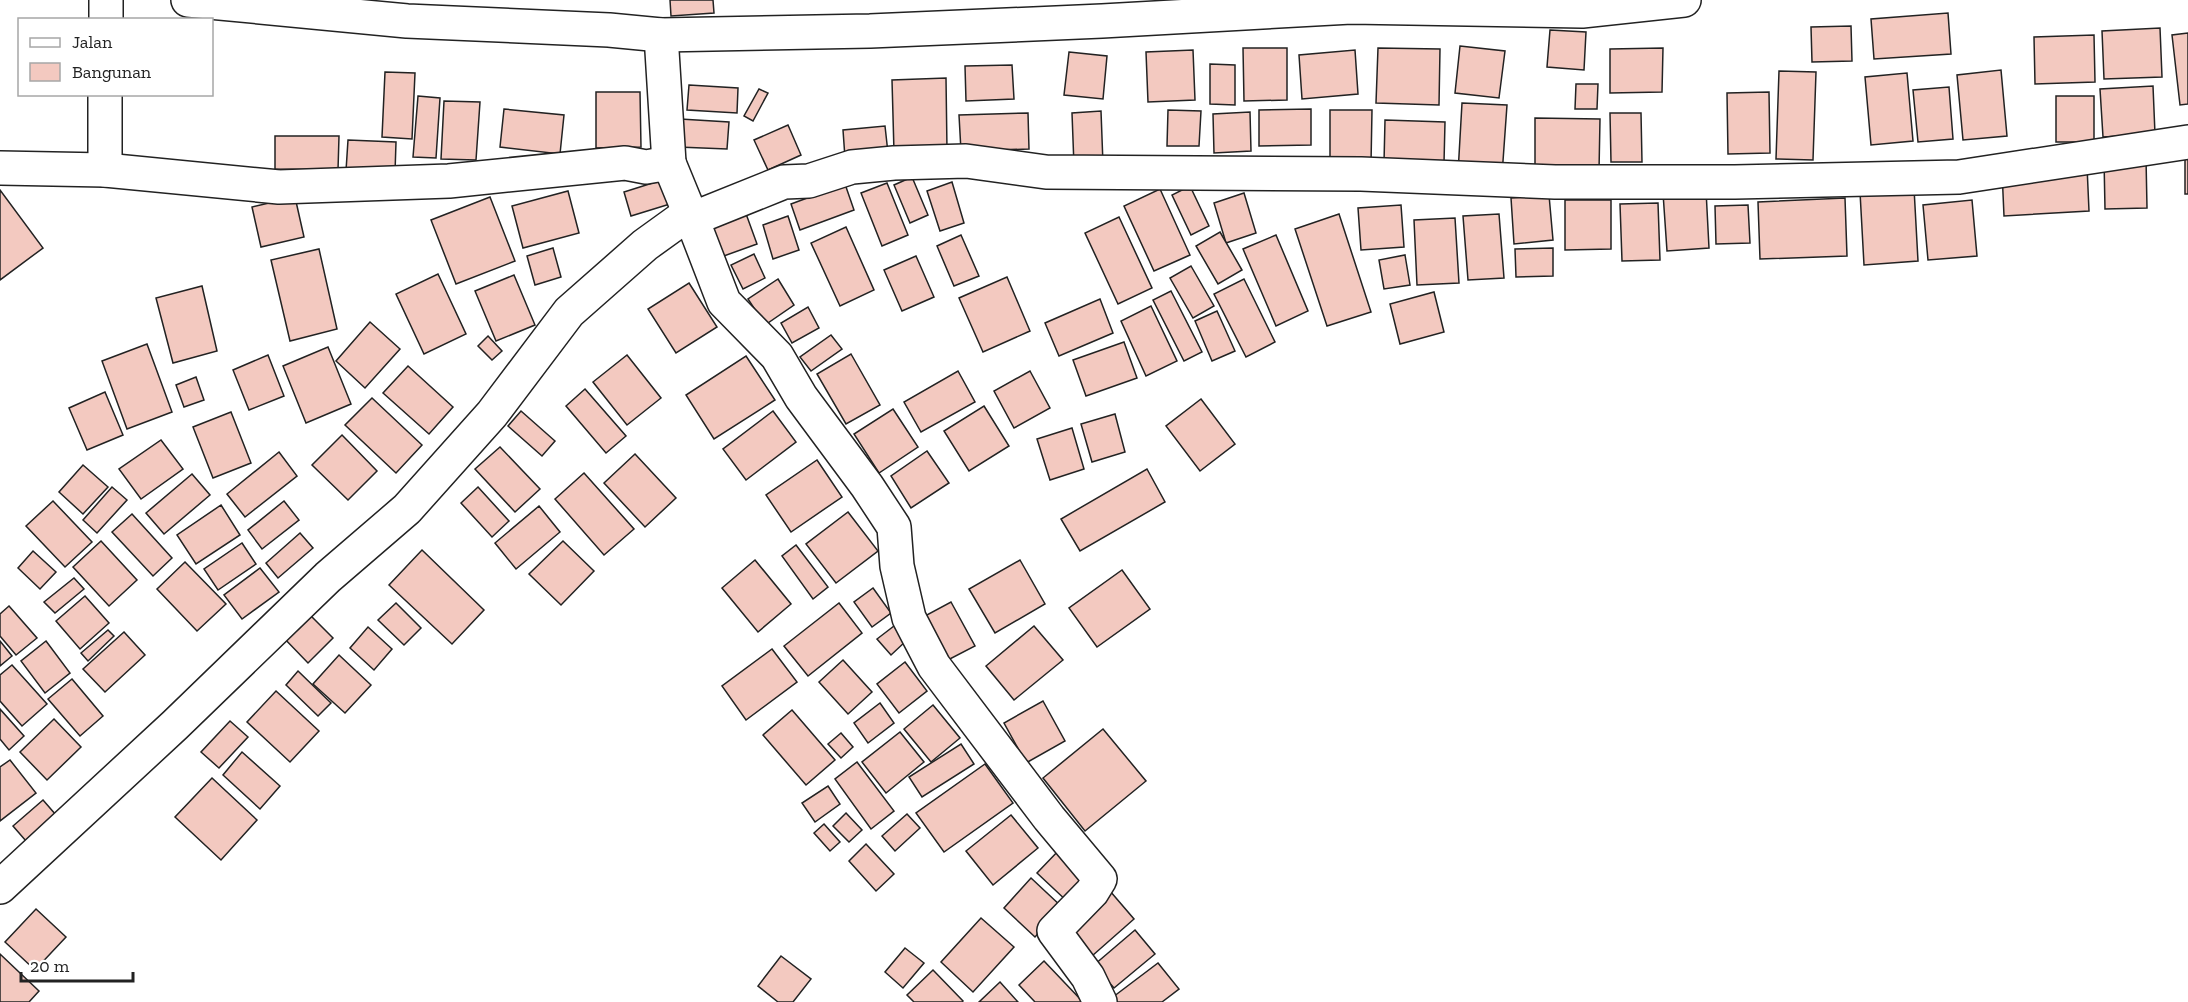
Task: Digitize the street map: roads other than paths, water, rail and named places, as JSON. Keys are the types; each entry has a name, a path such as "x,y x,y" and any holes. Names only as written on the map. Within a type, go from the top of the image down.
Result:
{"street":[{"path":"106,0 106,18"},
{"path":"188,0 407,21 609,30 661,35 905,29 1351,7 1582,11 1684,0"},
{"path":"661,35 669,163 724,302 777,356 801,398 867,486 894,527 897,566 909,618 934,666 1049,818 1100,879 1092,892 1054,932 1088,977 1100,1002"},
{"path":"105,96 105,170"},
{"path":"0,886 175,725 328,577 407,509 492,414 569,312 645,245 690,216 784,182 809,181 852,167 966,161 1046,172 1361,174 1555,182 1735,182 1959,177 2188,142"},
{"path":"0,168 105,170 279,187 449,181 625,163 646,167 669,163"}]}
